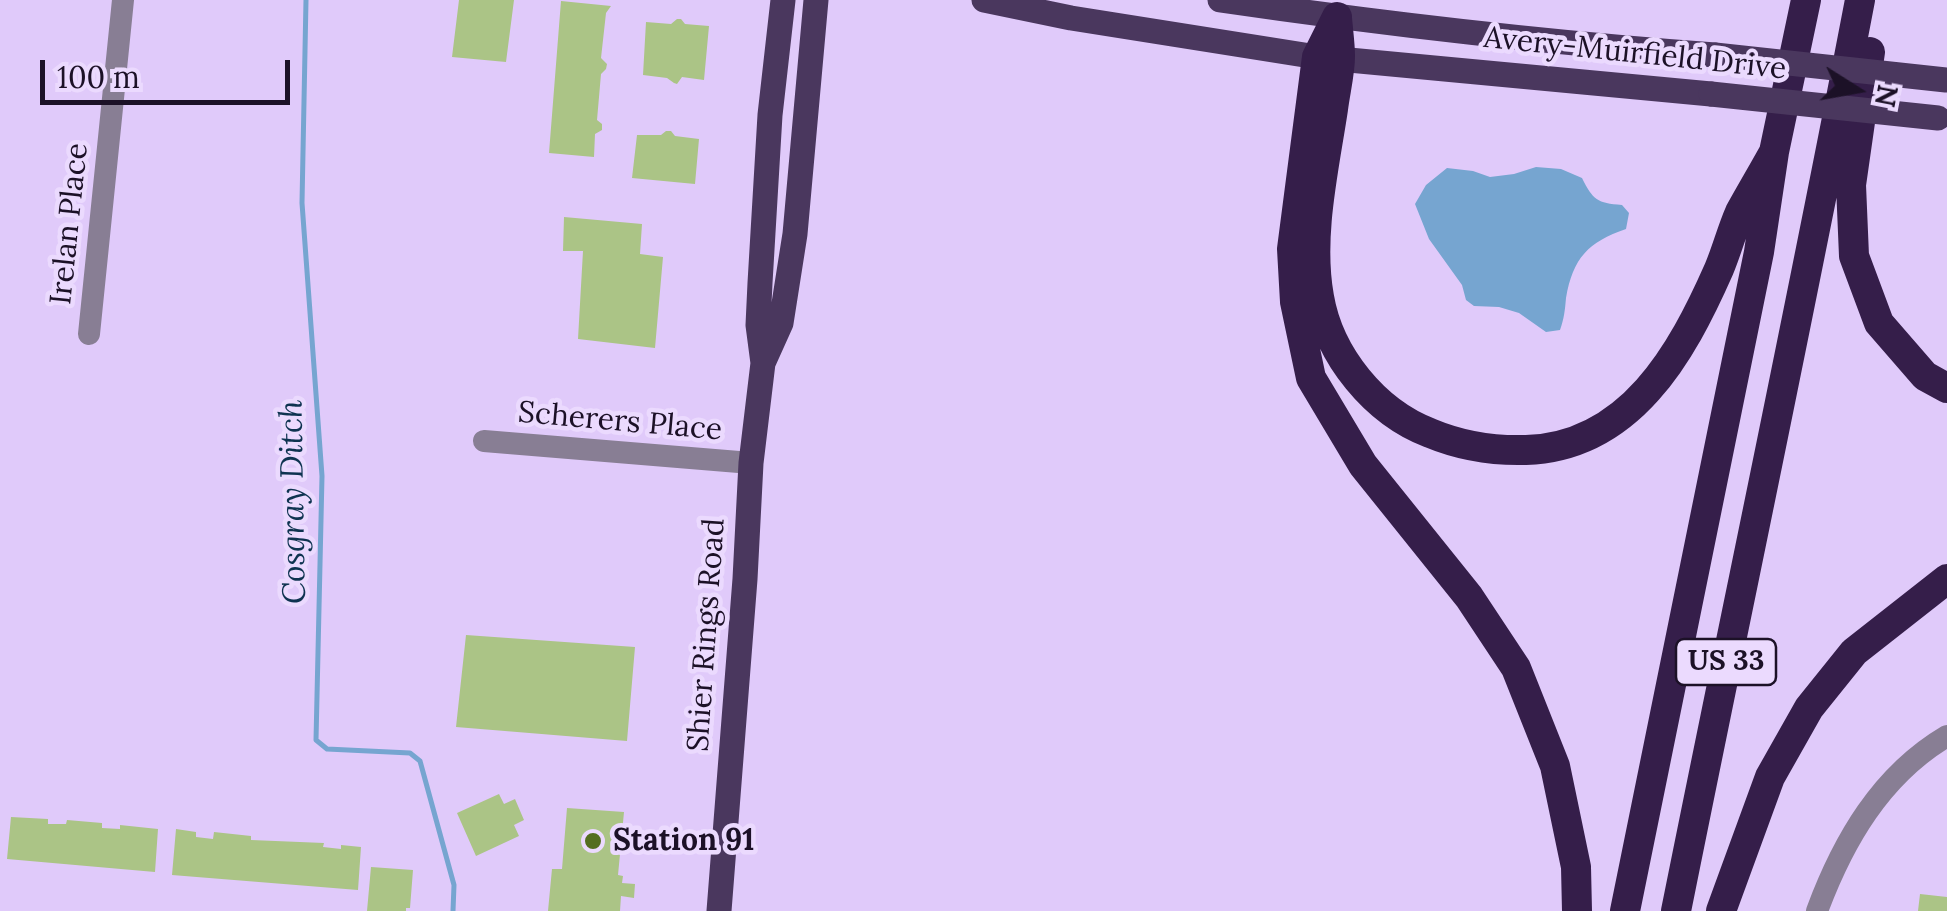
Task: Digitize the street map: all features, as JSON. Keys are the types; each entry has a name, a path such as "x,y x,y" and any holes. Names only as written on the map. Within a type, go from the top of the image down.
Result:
{"highway":[{"name":"US 33","path":"1625,911 1759,252 1774,152 1806,0"},
{"name":"US 33","path":"1676,911 1860,0"},
{"path":"1878,0 1851,185 1854,256 1880,323 1926,376 1947,388"},
{"path":"1337,17 1292,250 1295,302 1312,378 1363,466 1470,596 1516,668 1555,766 1576,868 1576,911"},
{"path":"1329,58 1316,248 1319,298 1329,331 1364,387 1388,409 1414,427 1479,449 1540,449 1562,444 1590,434 1636,404 1655,383 1694,322 1739,215 1774,152"},
{"path":"1721,911 1770,777 1808,708 1854,652 1947,579"}],"main road":[{"name":"Shier Rings Road","path":"719,911 762,363 758,325 760,283 770,114 782,0"},
{"path":"790,0 778,116 774,226 790,262"},
{"name":"Shier Rings Road","path":"762,363 782,323 816,0"},
{"name":"Avery-Muirfield Drive","path":"984,0 1108,24 1329,58 1943,118"},
{"name":"Avery-Muirfield Drive","path":"1220,0 1590,46 1946,80"}],"street":[{"name":"Irelan Place","path":"89,334 123,0"},
{"name":"Scherers Place","path":"484,440 752,463"},
{"path":"1816,911 1835,864 1860,821 1891,780 1947,736"}],"water":[{"path":"1536,167 1561,169 1582,178 1597,199 1622,205 1629,213 1626,229 1584,253 1569,284 1560,330 1546,332 1519,313 1474,306 1466,300 1462,285 1429,239 1415,204 1426,185 1447,168 1490,177"}],"building":[{"path":"459,0 514,0 506,62 452,57"},
{"path":"561,1 611,6 606,13 601,58 607,64 601,74 597,120 602,130 595,134 594,157 549,153"},
{"path":"677,19 685,24 709,26 704,80 682,77 677,84 667,78 643,75 646,22 671,24"},
{"path":"666,131 699,139 695,184 632,178 637,135 661,135"},
{"path":"564,217 642,224 640,254 663,257 655,348 578,339 583,251 563,251"},
{"path":"466,635 635,647 627,741 456,727"},
{"path":"499,794 504,804 515,799 524,820 514,825 519,836 476,856 457,813"},
{"name":"Station 91","path":"567,808 624,812 618,875 623,876 622,883 635,884 634,898 621,896 620,911 548,911 552,869 562,869"},
{"path":"11,817 48,819 48,824 66,824 67,820 102,823 102,828 120,829 120,825 158,829 155,872 7,859"},
{"path":"176,829 213,839 214,832 251,836 251,840 324,843 323,847 341,849 341,845 361,847 358,890 172,875"},
{"path":"371,867 413,870 410,908 367,911"},
{"path":"1920,894 1947,897 1947,911 1918,911"}],"waterway":[{"name":"Cosgray Ditch","path":"306,0 302,203 322,476 316,740 327,749 410,753 420,761 454,885 453,911"}],"place":[{"name":"Station 91","path":"593,841"}]}
